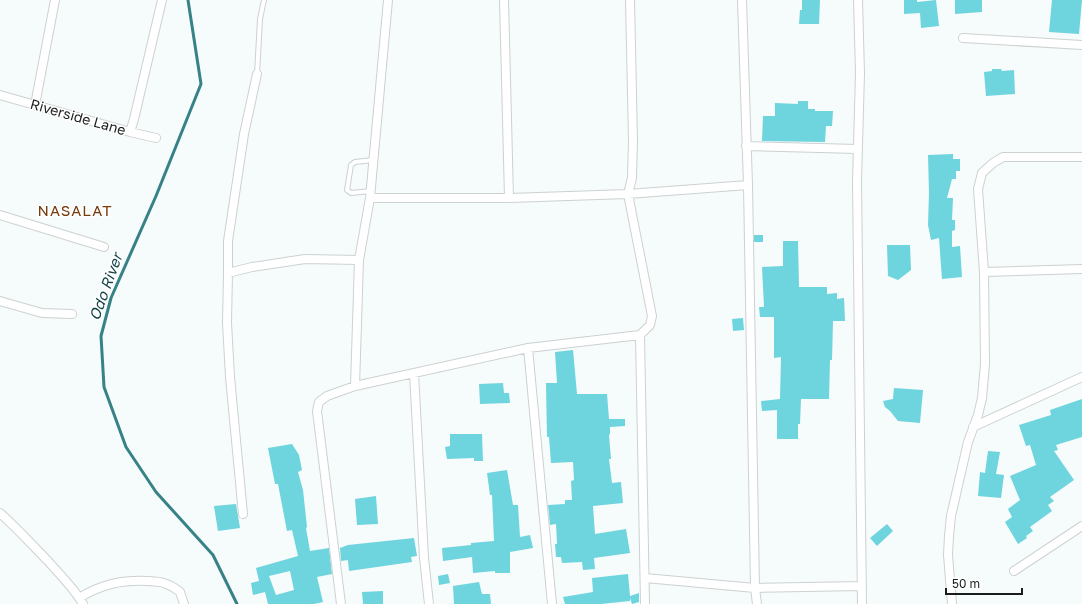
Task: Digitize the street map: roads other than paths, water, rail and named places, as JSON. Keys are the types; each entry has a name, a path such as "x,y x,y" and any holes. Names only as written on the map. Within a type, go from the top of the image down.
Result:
{"street":[{"path":"35,105 55,0"},
{"path":"130,132 162,0"},
{"path":"356,386 359,260 371,194 388,0"},
{"path":"504,0 509,198"},
{"path":"341,604 317,411 320,402 327,396 356,386 528,348 640,335 650,325 652,316 628,194 632,178 633,141 630,0"},
{"path":"742,0 748,185 755,588 757,604"},
{"path":"858,0 860,73 858,149 862,604"},
{"path":"963,38 1082,45"},
{"path":"243,514 230,377 227,323 228,241 244,134 257,74"},
{"name":"Riverside Lane","path":"0,95 156,138"},
{"path":"746,146 858,149"},
{"path":"952,604 948,555 951,516 973,427 978,415 982,398 985,364 984,272 978,189 982,174 993,163 1003,157 1082,157"},
{"path":"371,194 509,198 628,194 748,185"},
{"path":"0,215 104,247"},
{"path":"228,273 252,267 305,259 359,260"},
{"path":"984,272 1082,269"},
{"path":"0,301 42,313 72,314"},
{"path":"640,335 645,604"},
{"path":"528,348 552,604"},
{"path":"414,373 424,558 429,604"},
{"path":"973,427 1082,377"},
{"path":"0,513 63,577 81,601 93,590 106,585 132,581 166,583 180,592 184,604"},
{"path":"1014,572 1082,526"},
{"path":"645,578 755,588 861,586"}],"lane":[{"path":"257,74 260,19 264,0"},
{"path":"371,194 351,193 347,190 351,165 355,162 373,160"}],"waterway":[{"name":"Odo River","path":"188,0 201,84 156,196 111,298 101,336 104,387 126,447 156,492 213,555 237,604"}],"district":[{"name":"NASALAT","path":"75,211"}]}
